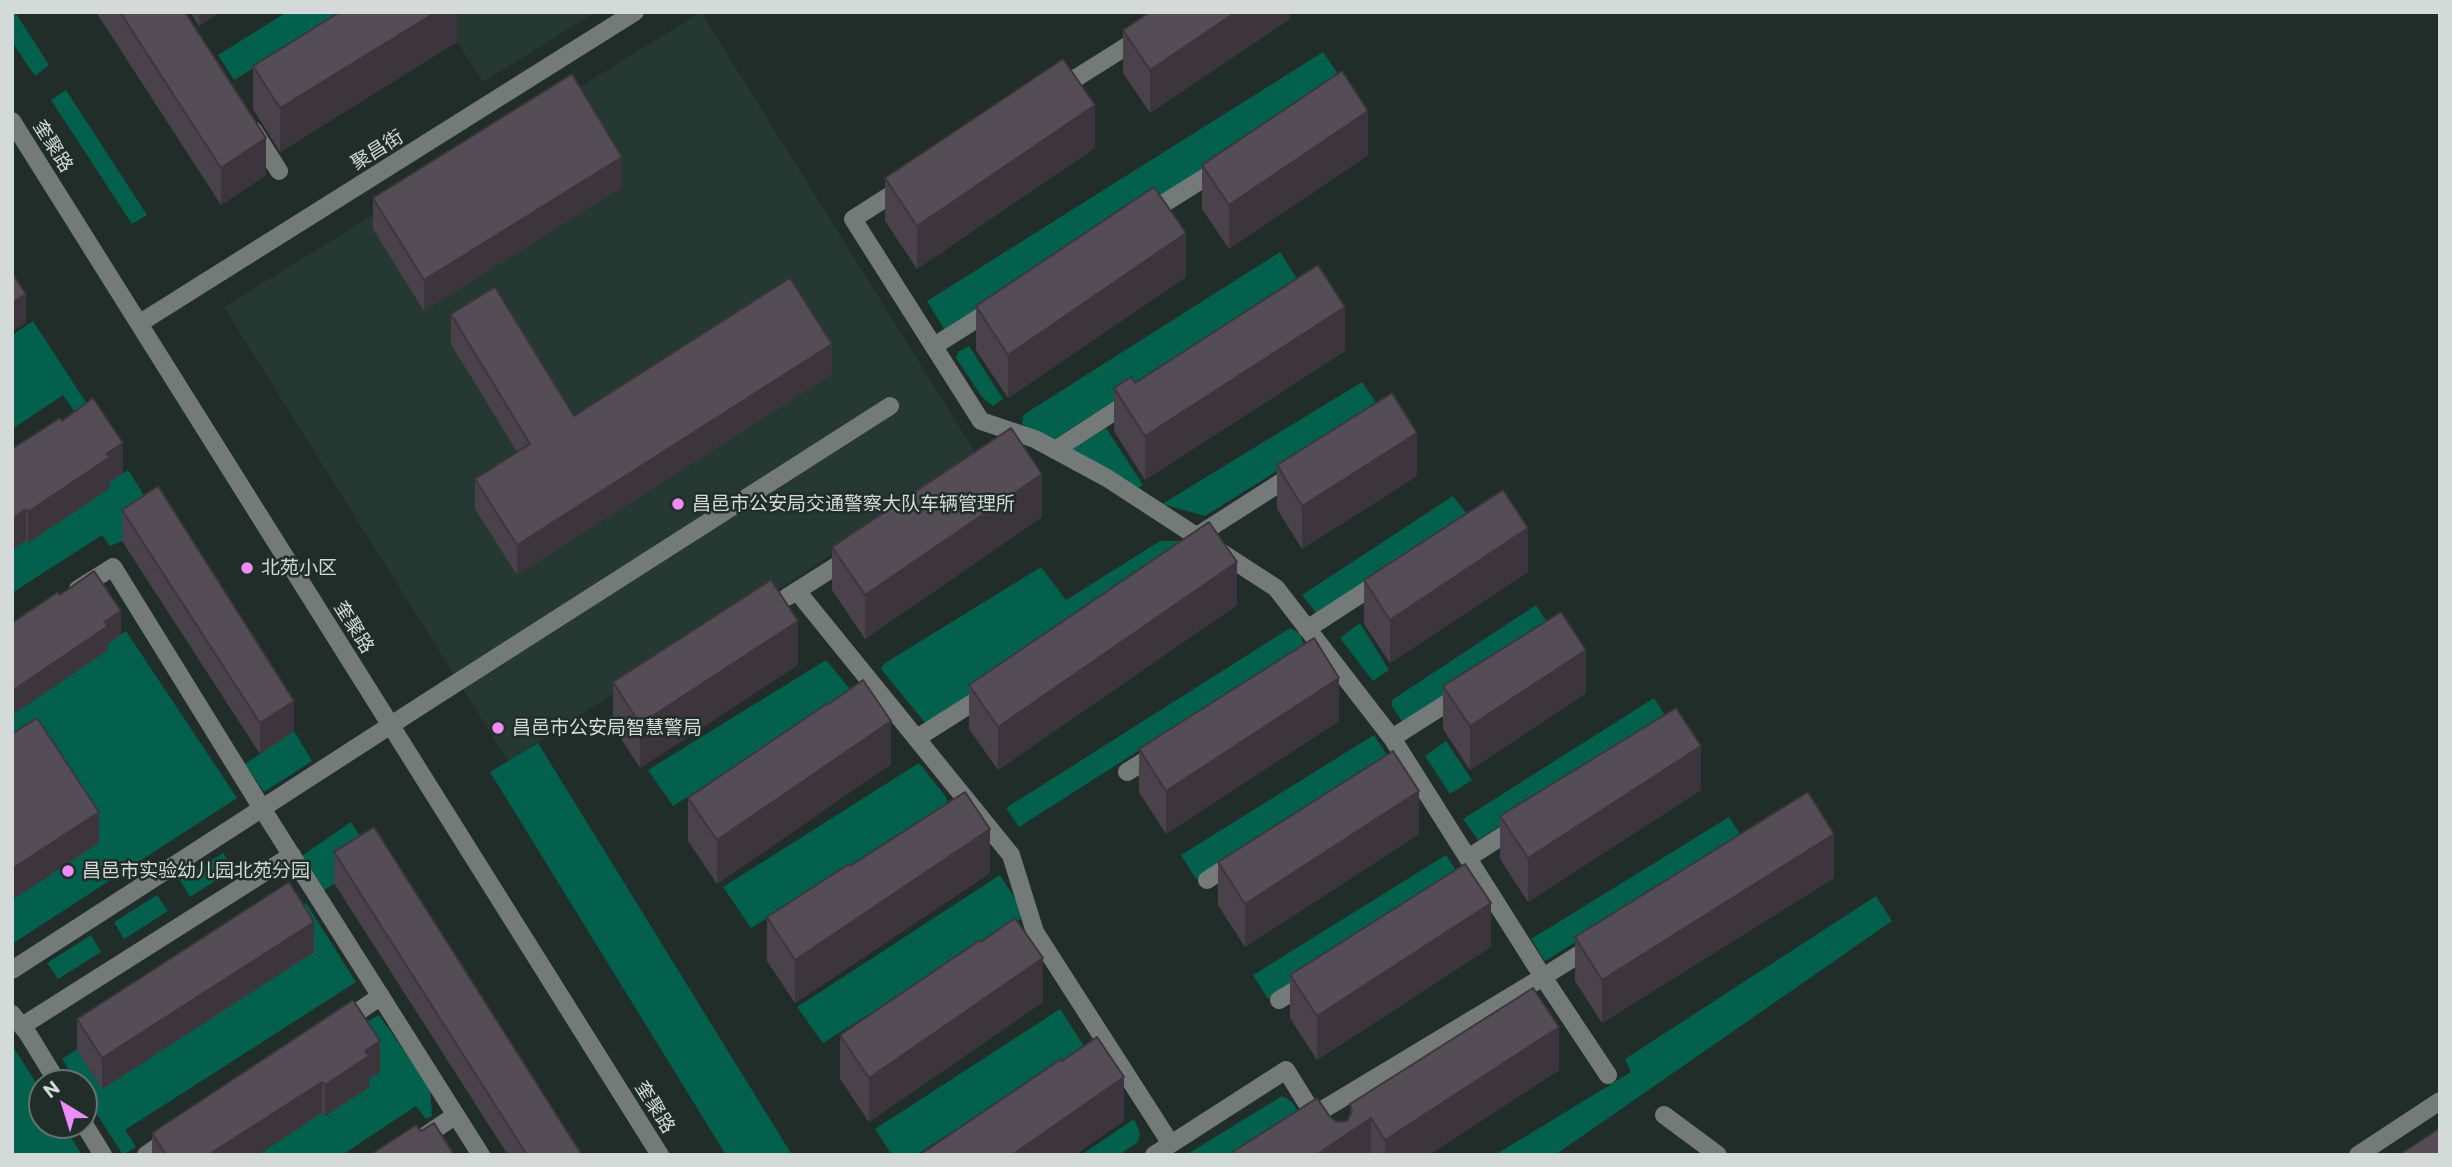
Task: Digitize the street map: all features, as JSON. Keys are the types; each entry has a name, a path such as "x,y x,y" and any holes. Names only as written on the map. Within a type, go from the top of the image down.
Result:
{"street":[{"name":"聚昌街","path":"141,323 635,12"},
{"path":"1040,101 1181,12"},
{"path":"244,115 279,171"},
{"name":"奎聚路","path":"12,121 660,1155"},
{"path":"1131,223 1236,159"},
{"path":"923,174 853,219 981,421 1035,439 1107,478 1197,536 1209,552 1276,588 1307,629 1316,651 1392,738 1398,761 1468,858 1474,881 1543,977 1608,1075"},
{"path":"934,346 1015,296"},
{"path":"1055,450 1146,391"},
{"path":"12,970 890,406"},
{"path":"1012,453 1035,439"},
{"path":"1197,536 1311,464"},
{"path":"773,606 865,548"},
{"path":"68,595 113,567 481,1155"},
{"path":"1307,629 1398,570"},
{"path":"797,591 875,698 917,738 969,812 1011,855 1029,936 1106,1053 1171,1143"},
{"path":"1392,738 1482,681"},
{"path":"917,738 997,687"},
{"path":"1126,772 1172,743"},
{"path":"1468,858 1535,815"},
{"path":"1207,880 1254,851"},
{"path":"49,1069 17,1020 292,855"},
{"path":"1154,1155 1286,1070 1317,1124 1614,933"},
{"path":"1279,1000 1326,971"},
{"path":"325,1034 381,996"},
{"path":"2358,1155 2440,1101"},
{"path":"397,1155 456,1115"},
{"path":"1664,1115 1718,1155"},
{"path":"146,1155 191,1125"},
{"path":"93,1139 103,1155"}],"shaded area":[{"path":"438,12 596,12 483,82"},
{"path":"701,12 980,460 508,761 224,307"}],"green space":[{"path":"12,12 15,12 49,65 35,76 12,42"},
{"path":"287,12 343,12 234,80 218,55"},
{"path":"1323,52 1343,81 946,332 927,301"},
{"path":"66,90 147,215 132,224 51,100"},
{"path":"1280,252 1299,282 1053,440 1022,424 1023,415"},
{"path":"33,321 87,404 74,411 63,395 12,429 12,335"},
{"path":"969,346 1003,399 993,406 982,397 956,358 958,352"},
{"path":"1362,382 1379,407 1205,516 1162,504"},
{"path":"1106,428 1143,485 1135,491 1070,451"},
{"path":"128,470 158,517 110,546 102,535 12,593 12,542 91,501 109,488 106,484"},
{"path":"1453,496 1469,517 1317,614 1302,595"},
{"path":"1160,541 1188,541 927,725 881,669 885,663 1041,567 1066,600"},
{"path":"1536,605 1551,628 1403,723 1392,706 1392,700"},
{"path":"1360,623 1389,670 1373,681 1340,638"},
{"path":"1290,628 1300,635 1303,646 1019,827 1006,808"},
{"name":"昌邑市实验幼儿园北苑分园","path":"126,631 237,798 12,944 12,715 107,650 104,646"},
{"path":"826,660 850,689 851,694 673,806 648,770"},
{"path":"1654,698 1668,720 1478,840 1463,819"},
{"path":"294,731 312,761 264,792 245,764"},
{"path":"1374,735 1389,758 1196,879 1181,855"},
{"path":"1446,741 1472,780 1450,794 1425,756"},
{"path":"538,743 792,1155 726,1155 490,772"},
{"path":"919,763 946,797 948,805 751,928 723,887"},
{"path":"1729,817 1743,839 1545,961 1531,939"},
{"path":"351,822 374,857 323,891 300,857"},
{"path":"223,853 234,869 190,897 180,880"},
{"path":"1446,855 1461,878 1268,999 1253,975"},
{"path":"1000,875 1017,902 1021,919 823,1043 797,1007"},
{"path":"157,895 168,911 124,939 114,922"},
{"path":"1876,896 1892,921 1555,1155 1495,1155 1631,1072 1625,1059"},
{"path":"306,903 356,982 125,1130 136,1147 123,1155 98,1116 98,1069 68,1069 62,1059"},
{"path":"91,935 101,952 58,979 47,963"},
{"path":"1060,1009 1084,1046 916,1155 892,1155 875,1129"},
{"path":"379,1015 430,1087 432,1116 426,1119 416,1106 342,1155 240,1155 253,1146 259,1154 296,1130 318,1106 325,1116 369,1087 353,1030"},
{"path":"12,1045 28,1070 28,1139 72,1139 82,1155 12,1155"},
{"path":"1282,1096 1292,1102 1303,1119 1247,1155 1186,1155"},
{"path":"1134,1119 1140,1133 1138,1142 1119,1155 1081,1155"}],"building":[{"path":"120,12 185,12 266,138 221,168"},
{"path":"340,12 436,12 280,108 253,66"},
{"path":"1150,12 1236,12 1150,70 1123,30"},
{"path":"1063,59 1095,105 917,226 885,178"},
{"path":"1342,71 1368,111 1229,205 1202,165"},
{"path":"572,74 622,157 424,280 373,198"},
{"path":"1154,187 1186,233 1008,355 976,306"},
{"path":"1318,265 1345,307 1145,436 1114,388 1131,377 1135,383"},
{"path":"12,273 26,294 12,303"},
{"path":"790,278 832,344 517,545 475,479 530,444 451,314 495,287 574,416"},
{"path":"1392,393 1417,433 1302,506 1277,465"},
{"path":"93,398 123,443 106,454 110,457 28,512 26,509 12,519 12,449 60,418 62,421"},
{"path":"1011,428 1042,474 865,595 832,547"},
{"path":"158,486 294,701 260,723 122,510"},
{"path":"1503,490 1528,528 1390,620 1364,580"},
{"path":"1209,522 1237,562 998,727 969,685"},
{"path":"94,571 121,611 104,622 108,626 12,691 12,623"},
{"path":"771,580 798,621 640,724 613,682"},
{"path":"1561,612 1586,650 1470,726 1443,686"},
{"path":"1314,638 1339,678 1166,791 1139,749"},
{"path":"863,680 891,721 717,840 688,798"},
{"path":"1676,708 1701,746 1528,858 1500,816"},
{"path":"37,718 99,812 12,869 12,734"},
{"path":"1393,751 1419,791 1245,904 1218,862"},
{"path":"965,792 990,829 795,960 767,917"},
{"path":"1808,792 1834,834 1602,980 1575,937"},
{"path":"374,827 582,1155 527,1155 334,852"},
{"path":"1465,864 1491,903 1317,1016 1290,975"},
{"path":"289,882 314,922 102,1058 77,1019"},
{"path":"1015,918 1043,958 869,1078 840,1035"},
{"path":"1533,988 1559,1027 1385,1140 1371,1118 1316,1155 1228,1155 1317,1098 1330,1117 1337,1122 1347,1121 1352,1111 1350,1104"},
{"path":"353,1000 380,1041 365,1051 369,1056 325,1085 322,1082 208,1155 166,1155 152,1133"},
{"path":"1097,1037 1124,1077 1012,1155 921,1154 1061,1059 1062,1061"},
{"path":"434,1123 454,1155 370,1155 416,1125 421,1131"},
{"path":"2440,1128 2440,1155 2399,1155"}],"place":[{"name":"昌邑市公安局交通警察大队车辆管理所","path":"678,504"},
{"name":"北苑小区","path":"247,568"},
{"name":"昌邑市公安局智慧警局","path":"498,728"},
{"name":"昌邑市实验幼儿园北苑分园","path":"68,871"}]}
